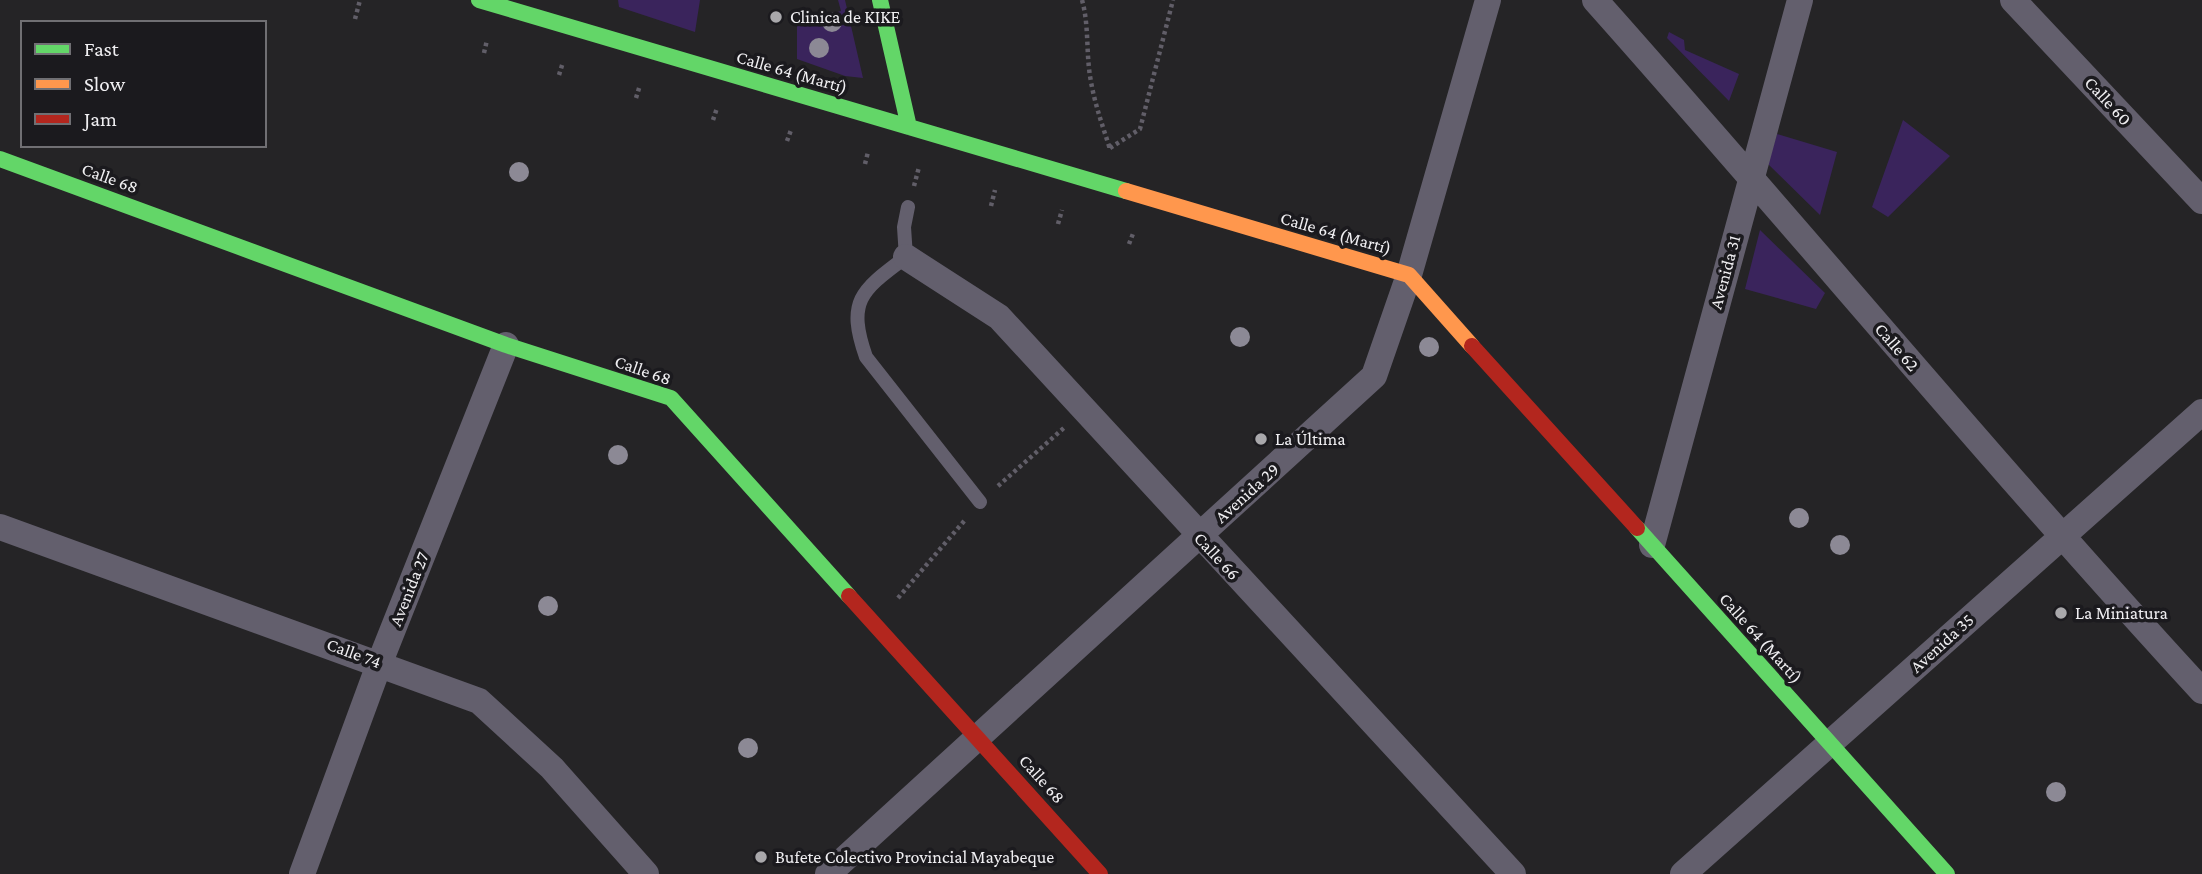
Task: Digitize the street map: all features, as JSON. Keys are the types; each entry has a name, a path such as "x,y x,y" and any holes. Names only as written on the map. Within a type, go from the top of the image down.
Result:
{"street":[{"name":"Calle 64 (Martí)","path":"479,0 1409,275 1947,874"},
{"path":"880,0 909,127"},
{"name":"Avenida 29","path":"828,874 1374,376 1409,275 1488,0"},
{"name":"Calle 62","path":"1595,0 1751,175 2061,538 2202,691"},
{"name":"Avenida 31","path":"1652,545 1800,0"},
{"name":"Calle 60","path":"2013,0 2202,201"},
{"name":"Calle 68","path":"0,159 506,345 671,398 1100,874"},
{"name":"Calle 66","path":"906,257 999,317 1199,537 1513,874"},
{"name":"Avenida 27","path":"302,874 380,663 506,345"},
{"name":"Avenida 35","path":"1683,874 2202,412"},
{"name":"Calle 74","path":"0,527 480,701 552,768 646,874"}],"lane":[{"path":"908,207 904,227 906,257 865,293 855,310 857,333 866,356 980,502"}],"path":[{"path":"355,19 360,0"},
{"path":"1082,0 1088,21 1090,73 1099,121 1110,148 1115,188"},
{"path":"1110,148 1140,129 1173,0"}],"shaded area":[{"path":"618,0 700,0 695,32 619,7"},
{"path":"838,0 845,0 863,78 845,76 797,59 797,23 841,11"},
{"path":"1669,32 1684,40 1685,50 1739,74 1729,101 1667,38"},
{"path":"1903,120 1950,156 1888,217 1872,207"},
{"path":"1777,134 1837,152 1820,215 1768,164"},
{"path":"1760,230 1825,293 1816,309 1745,289"}],"traffic: fast":[{"path":"479,0 1126,191"},
{"path":"880,0 909,127"},
{"path":"0,159 506,345 671,398 849,596"},
{"path":"1637,528 1947,874"}],"traffic: slow":[{"path":"1126,191 1409,275 1472,346"}],"traffic: jam":[{"path":"1472,346 1637,528"},
{"path":"849,596 1100,874"}],"place":[{"name":"Clinica de KIKE","path":"776,17"},
{"name":"La Última","path":"1261,439"},
{"name":"La Miniatura","path":"2061,613"},
{"name":"Bufete Colectivo Provincial Mayabeque","path":"761,857"}]}
